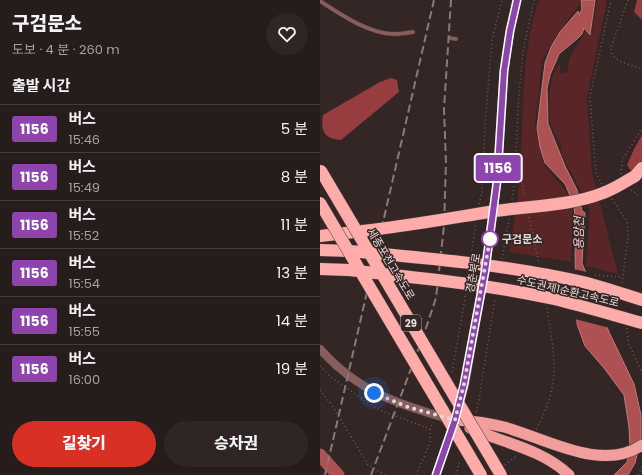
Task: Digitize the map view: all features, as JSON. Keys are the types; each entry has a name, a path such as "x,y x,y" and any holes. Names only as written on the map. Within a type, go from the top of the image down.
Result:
{"highway":[{"name":"세종포천고속도로","path":"320,170 502,471"},
{"path":"320,236 404,226 452,217 590,198 604,193 638,172"},
{"name":"29","path":"320,203 481,475"},
{"name":"수도권제1순환고속도로","path":"320,250 448,259 585,282 642,300"},
{"name":"수도권제1순환고속도로","path":"320,269 349,270 448,282 525,294 553,299 642,323"},
{"path":"611,314 642,331"},
{"path":"455,420 477,421 490,424 578,452 596,455 627,453 642,445"},
{"path":"455,420 485,435 559,466 569,475"}],"street":[{"name":"경춘북로","path":"436,475 455,420 464,384 487,257 497,182 504,71 510,31 517,0"},
{"path":"320,349 339,368 374,393 408,407 455,420"}],"lane":[{"path":"320,1 346,18 374,30 393,34 413,32"},
{"path":"450,38 456,39"}],"path":[{"path":"479,208 482,193 485,125 492,40 502,0"},
{"path":"628,0 611,48 611,52 614,58 642,69"},
{"path":"622,177 622,161 642,128"},
{"path":"629,188 638,195"},
{"path":"472,253 476,223"},
{"path":"451,374 466,291"},
{"path":"320,366 331,377 377,409 430,429"},
{"path":"320,390 331,404 368,465 385,475"},
{"path":"416,475 430,443 430,429 436,415"},
{"path":"502,471 527,452"},
{"path":"638,475 642,467"},
{"path":"456,475 457,470"}],"shaded area":[{"path":"539,0 579,0 579,5 555,38 542,60 535,128 544,165 565,190 573,207 571,262 509,252 519,183 526,64 533,21"},
{"path":"597,0 607,0 587,98 592,172 618,274 586,266 590,209 560,151 562,147 551,127 549,116 551,82 556,68 560,64 561,74 568,71 569,59 585,32 591,36"},
{"path":"637,0 642,0 642,20 634,12"},
{"path":"391,78 397,80 399,92 341,140 331,138 325,134 322,126 323,115 380,82"},
{"path":"642,135 642,161 631,171 627,165"}],"water":[{"path":"581,0 595,0 590,35 584,28 582,34 559,54 550,75 547,88 548,124 565,166 577,190 582,211 585,213 582,263 609,332 634,384 641,415 641,438 635,463 628,475 614,475 627,462 630,448 629,427 624,395 585,346 577,324 575,255 576,230 574,205 565,184 545,163 540,147 537,128 545,63 551,47 560,32 578,11 579,15 582,9"}],"pier":[{"path":"573,269 587,272 610,328 575,319"}],"waterway":[{"name":"용암천","path":"320,455 338,475"}],"railway":[{"path":"325,475 434,0"},
{"path":"371,475 423,337 436,298 444,226 446,163 444,109 451,0"}],"bus line":[{"name":"1156","path":"436,475 455,420 464,384 485,272 497,182 504,71 510,31 517,0"}],"place":[{"name":"구검문소","path":"490,239"}],"route":[{"path":"374,393 408,407 455,420 464,384 490,239"}]}
